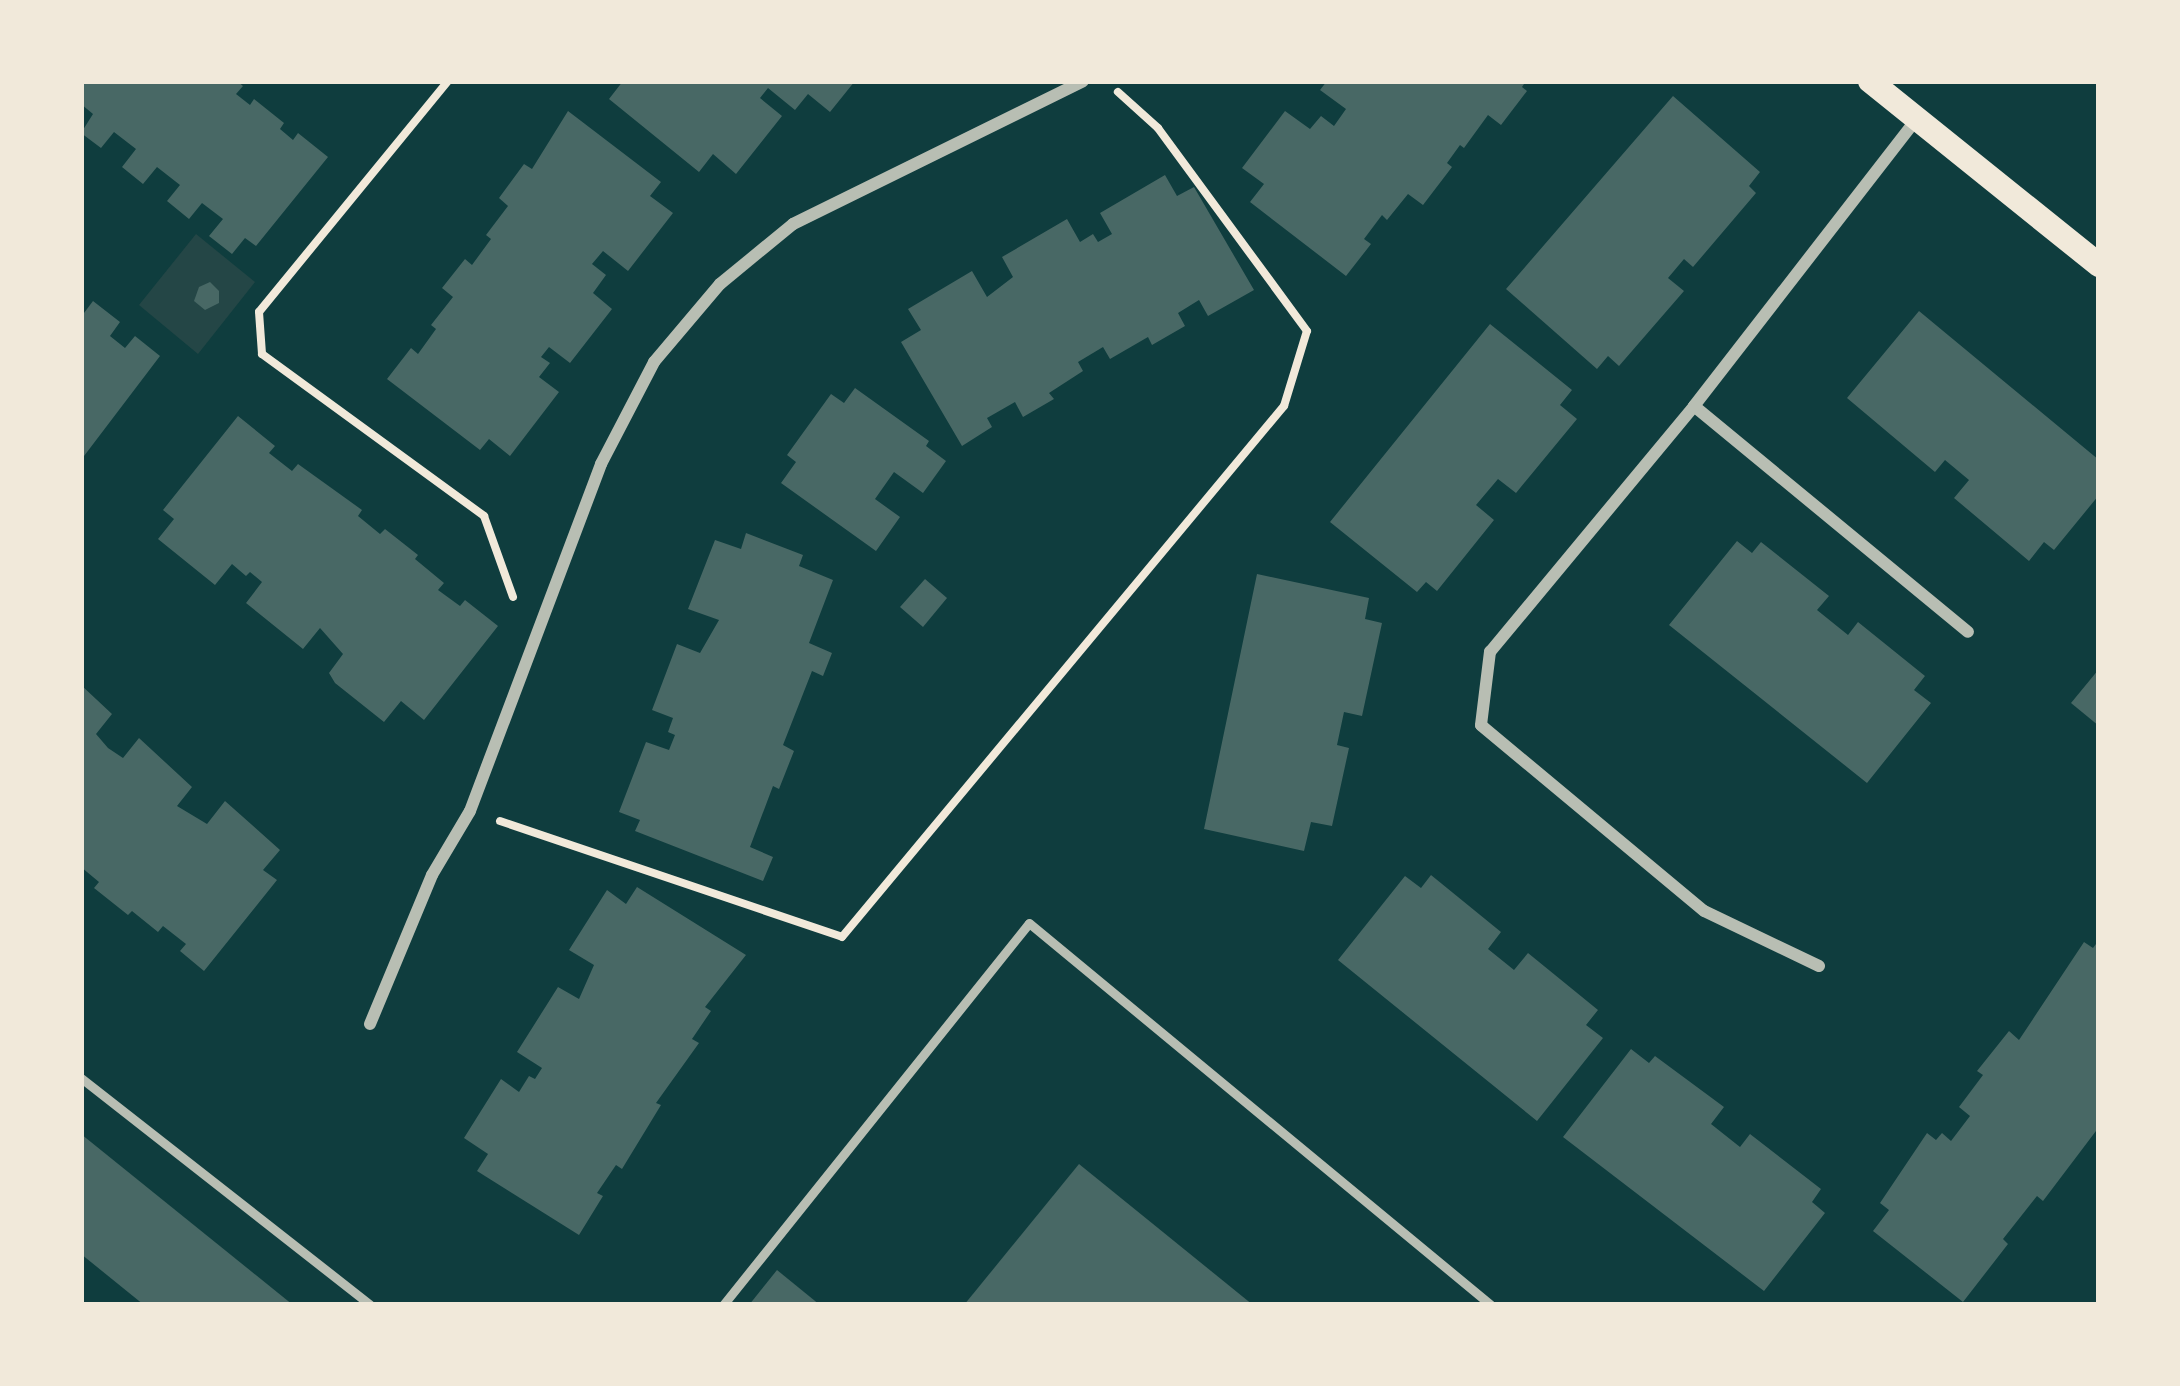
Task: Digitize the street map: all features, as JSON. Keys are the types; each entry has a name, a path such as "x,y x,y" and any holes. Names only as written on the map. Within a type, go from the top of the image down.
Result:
{"main road":[{"path":"1870,81 2099,265"}],"street":[{"path":"370,1024 432,875 470,811 601,464 654,362 720,284 793,224 1083,81"},
{"path":"1819,966 1705,911 1481,725 1490,652 1694,406 1917,119"},
{"path":"1694,406 1968,632"}],"lane":[{"path":"723,1305 1029,923 1491,1305"},
{"path":"81,1078 370,1305"}],"path":[{"path":"448,81 259,312 262,354 484,516 531,647"},
{"path":"470,811 842,937 1284,406 1307,331 1158,128 1106,81"}],"shaded area":[{"path":"196,234 255,282 198,354 139,305"}],"building":[{"path":"81,81 237,81 243,86 236,94 250,105 254,99 284,123 280,129 293,140 298,133 328,157 256,246 245,238 232,254 209,236 223,219 202,203 189,219 167,201 180,185 157,167 143,184 122,167 136,149 114,132 101,148 81,133 93,114 81,104"},
{"path":"623,81 855,81 830,112 808,94 795,110 768,88 760,98 782,116 736,174 713,154 699,172 609,99"},
{"path":"1327,81 1526,81 1522,87 1527,91 1501,125 1488,115 1464,148 1460,145 1447,163 1452,167 1423,205 1408,194 1387,220 1382,215 1364,239 1371,244 1346,276 1250,202 1264,184 1242,168 1285,111 1310,129 1321,116 1334,126 1346,109 1320,90"},
{"path":"1673,96 1760,172 1749,186 1756,193 1693,267 1684,259 1668,278 1684,291 1619,366 1608,356 1597,369 1506,289"},
{"path":"568,111 661,182 650,196 673,213 628,271 603,251 592,264 606,275 593,293 612,309 570,363 549,347 541,357 550,363 539,377 559,392 510,456 489,439 480,450 387,379 411,348 418,354 436,329 431,325 453,297 442,288 465,259 472,265 491,239 486,235 508,206 499,198 524,164 532,169"},
{"path":"1165,175 1177,196 1194,187 1254,290 1208,316 1199,300 1178,313 1185,326 1152,345 1148,337 1110,359 1103,347 1078,362 1083,371 1049,393 1054,399 1023,417 1015,402 987,418 992,427 962,446 901,342 921,330 908,309 972,271 987,297 1013,277 1002,257 1067,219 1080,242 1093,234 1098,242 1112,234 1100,213"},
{"path":"210,282 219,291 219,303 205,310 194,301 199,287"},
{"path":"93,301 120,322 110,336 125,348 135,336 160,356 81,460 81,317"},
{"path":"1919,311 2099,460 2099,495 2054,550 2044,542 2029,561 1954,498 1969,480 1945,460 1935,472 1847,398"},
{"path":"1490,324 1572,390 1560,405 1577,419 1516,493 1498,479 1476,505 1494,520 1437,591 1426,582 1417,592 1330,522"},
{"path":"855,388 929,441 926,446 946,461 923,493 894,472 875,499 900,517 876,551 781,483 796,462 787,455 831,394 844,403"},
{"path":"238,416 275,446 269,453 292,471 298,464 362,510 358,516 380,534 385,529 418,555 415,559 444,583 438,590 460,606 465,600 498,626 424,720 401,701 384,722 335,683 329,673 343,654 320,628 303,649 246,603 262,582 250,572 246,576 232,564 215,585 158,539 174,519 163,510"},
{"path":"746,533 803,555 799,566 833,580 809,643 832,653 823,676 812,671 783,745 794,751 779,789 773,786 750,847 773,857 763,881 635,831 640,820 619,812 646,742 669,750 675,735 668,732 673,718 652,710 677,644 700,653 719,620 688,609 715,540 741,549"},
{"path":"1737,541 1752,553 1761,542 1829,596 1817,610 1848,635 1858,622 1925,676 1914,690 1931,703 1867,783 1669,625"},
{"path":"1257,574 1369,598 1365,619 1382,623 1362,716 1344,712 1337,745 1349,748 1332,826 1311,822 1304,851 1204,829"},
{"path":"925,579 947,598 923,627 900,607"},
{"path":"2099,669 2099,726 2071,703"},
{"path":"81,685 112,714 96,734 108,748 123,758 139,738 192,787 177,806 207,824 225,801 280,850 263,870 277,880 204,971 180,951 186,944 163,926 158,932 132,911 128,915 94,888 99,882 81,867"},
{"path":"1431,875 1501,932 1488,949 1514,970 1528,953 1598,1010 1586,1025 1603,1038 1537,1121 1338,960 1405,876 1421,888"},
{"path":"637,887 746,955 705,1007 711,1011 692,1039 699,1043 656,1103 661,1105 622,1169 616,1165 597,1193 603,1196 579,1235 477,1171 488,1154 464,1138 501,1079 519,1092 529,1076 535,1079 542,1068 517,1052 558,987 579,999 594,965 569,950 607,890 626,904"},
{"path":"2099,940 2099,1127 2043,1201 2037,1196 2003,1239 2008,1244 1963,1302 1873,1231 1889,1210 1880,1203 1927,1133 1936,1140 1942,1133 1951,1141 1970,1116 1959,1107 1983,1075 1977,1071 2009,1031 2019,1040 2084,942 2093,948"},
{"path":"1631,1049 1649,1063 1655,1056 1724,1107 1711,1124 1740,1147 1750,1134 1821,1189 1812,1202 1825,1213 1764,1291 1563,1137"},
{"path":"81,1134 293,1305 144,1305 81,1254"},
{"path":"1079,1164 1253,1305 964,1305"},
{"path":"777,1270 820,1305 749,1305"}]}
